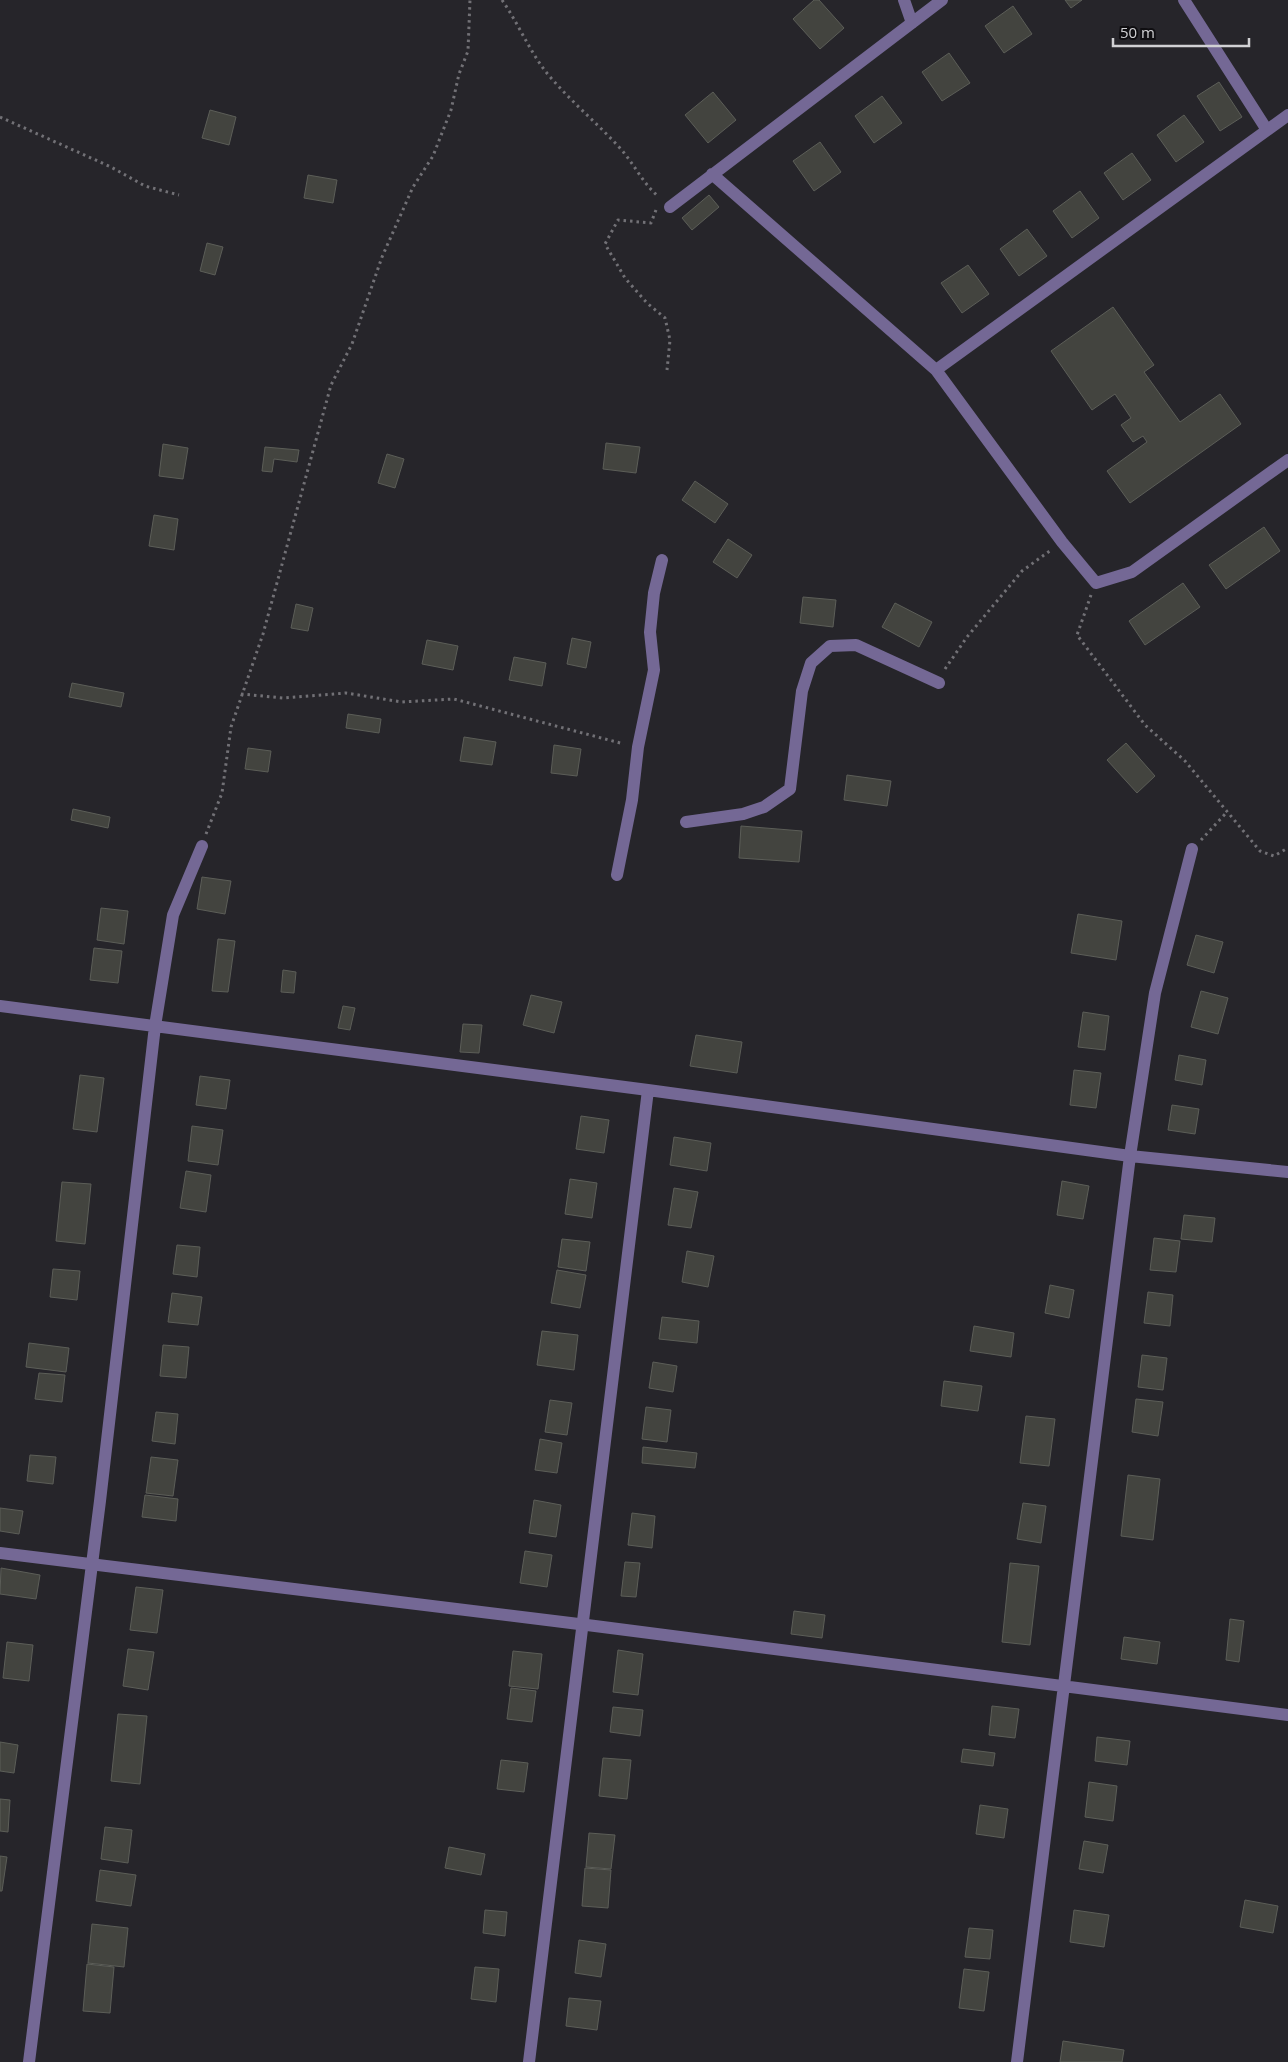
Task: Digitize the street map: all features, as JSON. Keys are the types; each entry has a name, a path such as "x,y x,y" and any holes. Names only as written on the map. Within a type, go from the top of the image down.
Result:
{"street":[{"path":"904,0 912,23"},
{"path":"670,207 942,0"},
{"path":"1184,0 1267,130"},
{"path":"936,370 1288,115"},
{"path":"712,174 936,370 1062,542 1096,583 1132,572 1288,460"},
{"path":"617,875 632,800 638,747 654,670 650,632 654,593 662,560"},
{"path":"686,822 743,814 764,807 790,789 802,691 811,663 830,646 856,645 939,684"},
{"path":"29,2062 92,1564 155,1026 173,915 202,846"},
{"path":"1017,2062 1130,1156 1154,994 1192,849"},
{"path":"0,1006 648,1090 1130,1156 1288,1172"},
{"path":"529,2062 648,1090"},
{"path":"0,1553 582,1624 1288,1715"}],"path":[{"path":"202,846 222,793 231,727 263,634 331,385 352,344 382,258 414,187 433,156 451,110 459,74 468,51 470,0"},
{"path":"502,0 518,23 545,70 567,96 619,147 646,186 670,207"},
{"path":"0,117 111,167 145,186 179,195"},
{"path":"660,198 650,223 618,220 605,244 625,278 647,303 666,318 670,340 667,370"},
{"path":"939,684 947,663 1022,571 1062,542"},
{"path":"1096,583 1077,635 1145,725 1185,761 1260,852 1274,856 1288,848"},
{"path":"241,694 283,698 346,693 402,702 454,699 638,747"},
{"path":"1192,849 1227,812"}],"building":[{"path":"814,0 819,0 844,28 820,49 793,19"},
{"path":"1065,0 1082,0 1071,8"},
{"path":"1013,6 1032,34 1004,53 985,26"},
{"path":"949,53 970,83 942,101 922,72"},
{"path":"1219,82 1242,117 1220,131 1197,96"},
{"path":"713,92 736,120 708,143 685,115"},
{"path":"882,96 902,123 874,143 855,116"},
{"path":"210,110 236,117 229,145 202,138"},
{"path":"1184,115 1204,142 1176,162 1157,135"},
{"path":"820,142 841,172 814,191 793,161"},
{"path":"1132,153 1151,180 1123,200 1104,173"},
{"path":"308,175 337,180 333,203 304,198"},
{"path":"1080,191 1099,218 1072,238 1053,211"},
{"path":"709,195 719,207 692,230 682,218"},
{"path":"1027,229 1047,256 1019,276 1000,249"},
{"path":"207,243 223,247 215,275 200,271"},
{"path":"968,265 989,294 962,313 941,283"},
{"path":"1113,307 1154,365 1144,372 1180,422 1220,394 1241,424 1130,503 1107,471 1147,442 1143,436 1133,442 1121,425 1131,418 1115,394 1092,410 1051,351"},
{"path":"606,443 640,447 636,473 603,469"},
{"path":"163,444 188,448 183,479 159,476"},
{"path":"265,447 299,450 297,462 274,459 272,472 262,471"},
{"path":"387,454 404,459 395,488 378,483"},
{"path":"695,481 728,504 715,523 682,500"},
{"path":"154,515 178,519 174,550 149,546"},
{"path":"1264,527 1280,551 1226,589 1209,565"},
{"path":"728,539 752,555 737,578 713,562"},
{"path":"1183,583 1200,607 1145,645 1129,621"},
{"path":"803,597 836,600 833,627 800,623"},
{"path":"895,603 932,622 919,647 882,627"},
{"path":"296,604 313,608 308,631 291,628"},
{"path":"572,638 591,642 586,668 567,664"},
{"path":"427,640 458,646 453,670 422,664"},
{"path":"514,657 546,663 542,686 509,680"},
{"path":"72,683 124,693 121,707 69,697"},
{"path":"348,714 381,719 379,733 346,728"},
{"path":"464,737 496,742 492,765 460,761"},
{"path":"1126,743 1155,776 1137,793 1107,760"},
{"path":"554,745 581,749 577,776 551,773"},
{"path":"248,748 271,751 268,772 245,769"},
{"path":"847,775 891,781 887,806 844,800"},
{"path":"73,809 110,817 108,828 71,820"},
{"path":"741,826 802,831 799,862 739,858"},
{"path":"202,877 231,881 225,914 197,909"},
{"path":"101,908 128,911 124,944 97,940"},
{"path":"1078,914 1122,921 1116,960 1071,953"},
{"path":"1196,935 1223,942 1214,973 1187,965"},
{"path":"218,939 235,941 228,992 212,991"},
{"path":"94,948 122,951 118,983 90,980"},
{"path":"283,970 296,972 294,993 281,992"},
{"path":"1201,991 1228,998 1218,1034 1191,1027"},
{"path":"531,995 562,1002 554,1033 523,1025"},
{"path":"343,1006 355,1008 350,1030 338,1028"},
{"path":"1083,1012 1109,1016 1105,1050 1078,1047"},
{"path":"463,1024 482,1025 479,1053 460,1052"},
{"path":"696,1035 742,1042 737,1073 690,1066"},
{"path":"1179,1055 1206,1060 1202,1085 1175,1080"},
{"path":"1074,1070 1101,1073 1096,1108 1070,1105"},
{"path":"80,1075 104,1078 97,1132 73,1129"},
{"path":"200,1076 230,1080 226,1109 196,1105"},
{"path":"1172,1105 1199,1109 1195,1134 1168,1130"},
{"path":"581,1116 609,1120 604,1153 576,1149"},
{"path":"192,1126 223,1130 218,1165 188,1161"},
{"path":"674,1137 711,1143 707,1171 670,1165"},
{"path":"186,1171 211,1175 206,1212 180,1208"},
{"path":"570,1179 597,1183 592,1218 565,1214"},
{"path":"1062,1181 1089,1186 1083,1219 1057,1215"},
{"path":"62,1182 91,1184 85,1244 56,1241"},
{"path":"674,1188 698,1192 691,1228 668,1225"},
{"path":"1184,1215 1215,1218 1212,1242 1181,1239"},
{"path":"1154,1238 1180,1241 1176,1272 1150,1270"},
{"path":"562,1239 590,1242 586,1271 558,1267"},
{"path":"177,1245 200,1247 197,1277 173,1274"},
{"path":"687,1251 714,1256 708,1287 682,1282"},
{"path":"53,1269 80,1271 77,1300 50,1297"},
{"path":"557,1270 586,1275 580,1308 551,1303"},
{"path":"1050,1285 1074,1290 1069,1318 1045,1313"},
{"path":"1148,1292 1173,1295 1170,1326 1144,1323"},
{"path":"172,1293 202,1297 198,1325 168,1322"},
{"path":"662,1317 699,1321 697,1343 659,1339"},
{"path":"974,1326 1014,1333 1011,1357 970,1351"},
{"path":"542,1331 578,1335 574,1370 537,1365"},
{"path":"29,1343 69,1348 66,1372 26,1367"},
{"path":"163,1345 189,1347 186,1378 160,1376"},
{"path":"1142,1355 1167,1358 1163,1390 1138,1387"},
{"path":"653,1362 677,1366 673,1392 649,1388"},
{"path":"39,1373 65,1375 62,1402 35,1399"},
{"path":"944,1381 982,1386 978,1411 941,1406"},
{"path":"1136,1399 1163,1402 1158,1436 1132,1432"},
{"path":"550,1400 572,1403 567,1435 545,1432"},
{"path":"646,1407 671,1410 667,1442 642,1439"},
{"path":"156,1412 178,1414 175,1444 152,1441"},
{"path":"1026,1416 1055,1419 1049,1466 1020,1463"},
{"path":"540,1439 562,1443 557,1473 535,1470"},
{"path":"643,1447 697,1453 695,1468 642,1463"},
{"path":"30,1455 56,1457 53,1484 27,1481"},
{"path":"151,1457 178,1460 173,1496 146,1493"},
{"path":"1128,1475 1160,1479 1153,1540 1121,1536"},
{"path":"145,1495 178,1499 176,1521 142,1517"},
{"path":"534,1500 561,1505 556,1537 529,1533"},
{"path":"1023,1503 1046,1506 1041,1543 1017,1539"},
{"path":"0,1508 23,1511 19,1534 0,1531"},
{"path":"632,1513 655,1516 652,1548 628,1545"},
{"path":"525,1551 552,1555 547,1587 520,1583"},
{"path":"625,1562 640,1563 636,1597 621,1596"},
{"path":"1010,1563 1039,1566 1030,1645 1002,1642"},
{"path":"1,1568 40,1575 36,1599 0,1594"},
{"path":"136,1587 163,1590 157,1633 130,1630"},
{"path":"794,1611 825,1615 822,1638 791,1634"},
{"path":"1230,1619 1244,1621 1239,1662 1226,1660"},
{"path":"1124,1637 1160,1642 1157,1664 1121,1659"},
{"path":"7,1642 33,1645 29,1681 3,1678"},
{"path":"128,1649 154,1652 148,1690 123,1686"},
{"path":"618,1650 643,1654 638,1695 613,1692"},
{"path":"513,1651 542,1654 538,1689 509,1686"},
{"path":"511,1688 536,1691 532,1722 507,1719"},
{"path":"992,1706 1019,1709 1015,1738 989,1735"},
{"path":"613,1707 643,1710 640,1736 610,1732"},
{"path":"118,1714 147,1716 140,1784 111,1781"},
{"path":"1097,1737 1130,1741 1127,1765 1095,1761"},
{"path":"0,1742 18,1745 14,1773 0,1771"},
{"path":"963,1749 995,1753 993,1766 961,1762"},
{"path":"603,1758 631,1760 627,1799 599,1796"},
{"path":"501,1760 528,1763 524,1792 497,1789"},
{"path":"1089,1782 1117,1786 1113,1821 1085,1817"},
{"path":"0,1799 10,1800 8,1832 0,1831"},
{"path":"980,1805 1008,1809 1004,1838 976,1834"},
{"path":"105,1827 132,1830 128,1863 101,1859"},
{"path":"589,1833 615,1835 611,1869 586,1867"},
{"path":"1084,1841 1108,1845 1103,1873 1079,1869"},
{"path":"449,1847 485,1854 481,1875 445,1868"},
{"path":"0,1856 7,1857 2,1891 0,1891"},
{"path":"585,1868 611,1870 608,1908 582,1906"},
{"path":"100,1870 136,1875 131,1906 96,1901"},
{"path":"1245,1900 1278,1906 1273,1933 1240,1927"},
{"path":"485,1910 507,1912 505,1936 483,1933"},
{"path":"1074,1910 1109,1915 1104,1947 1070,1942"},
{"path":"92,1924 128,1928 124,1967 88,1963"},
{"path":"969,1928 993,1930 990,1959 965,1957"},
{"path":"579,1940 606,1944 601,1977 575,1973"},
{"path":"87,1964 114,1967 110,2013 83,2011"},
{"path":"475,1967 499,1969 496,2002 471,1999"},
{"path":"964,1969 989,1972 984,2011 959,2008"},
{"path":"569,1998 601,2001 597,2030 566,2026"},
{"path":"1063,2041 1124,2050 1122,2062 1060,2062"}]}
